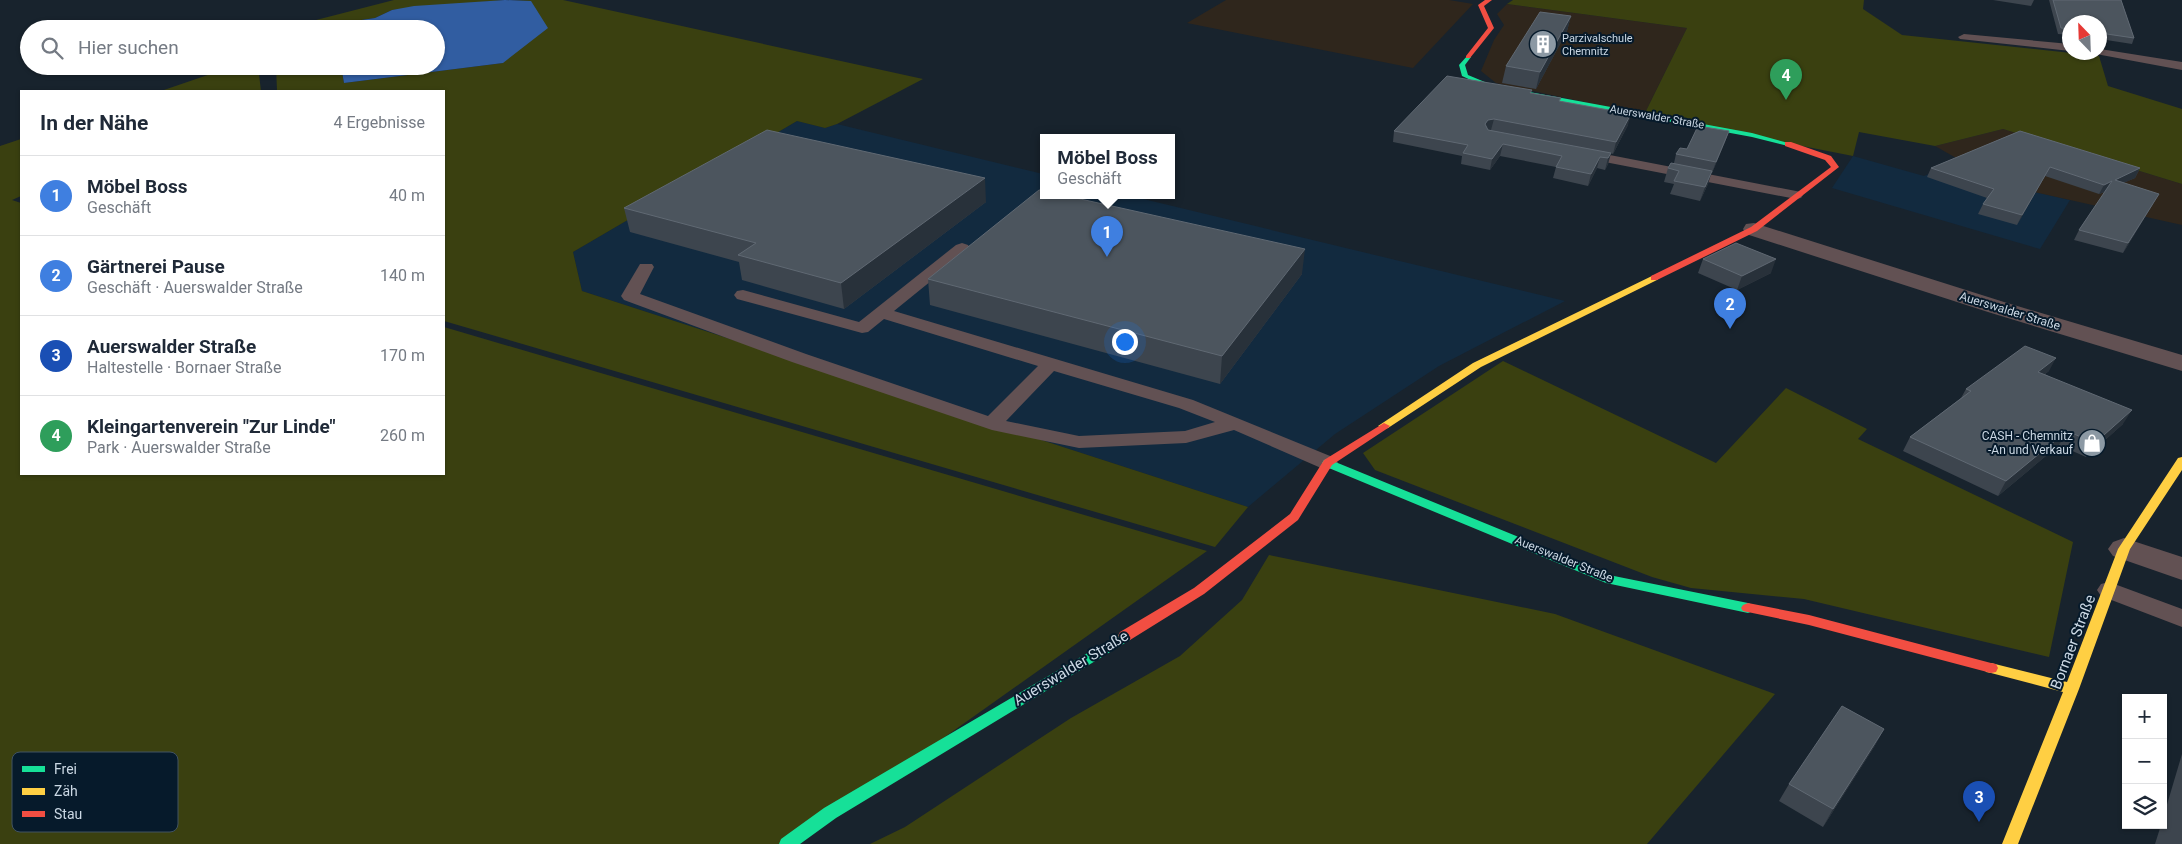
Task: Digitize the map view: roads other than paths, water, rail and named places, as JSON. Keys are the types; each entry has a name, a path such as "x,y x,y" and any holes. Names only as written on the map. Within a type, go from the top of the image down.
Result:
{"street":[{"name":"Auerswalder Straße","path":"787,844 830,813 1199,591 1294,517 1328,463 1477,365 1754,230 1796,195 1835,167 1828,158 1799,147 1752,135 1490,87 1465,76 1462,65 1491,28 1481,5 1489,0"},
{"name":"Auerswalder Straße","path":"1754,230 1996,307 2182,363"},
{"name":"Bornaer Straße","path":"2010,844 2072,689 2124,549 2182,461"},
{"name":"Auerswalder Straße","path":"1328,463 1611,580 1809,620 2072,689"},
{"path":"2124,549 2182,570"}],"lane":[{"path":"1964,38 2062,47"},
{"path":"2107,53 2182,66"},
{"path":"1568,151 1796,195"},
{"path":"743,295 862,328 962,248"},
{"path":"646,267 630,296 799,358 992,424 1079,442 1186,437 1235,423"},
{"path":"881,313 1186,404 1328,463"},
{"path":"992,424 1050,364"},
{"path":"2109,590 2182,618"}],"water":[{"path":"505,0 531,1 548,28 503,63 445,70 445,20 361,20 375,18 392,10 414,6"},
{"path":"343,75 408,75 344,83"}],"place":[{"name":"Parzivalschule Chemnitz","path":"1543,44"},
{"name":"Kleingartenverein \"Zur Linde\"","path":"1786,100"},
{"name":"Möbel Boss","path":"1107,257"},
{"name":"Gärtnerei Pause","path":"1730,329"},
{"name":"CASH - Chemnitz -An und Verkauf","path":"2092,443"},
{"name":"Auerswalder Straße","path":"1979,822"}]}
